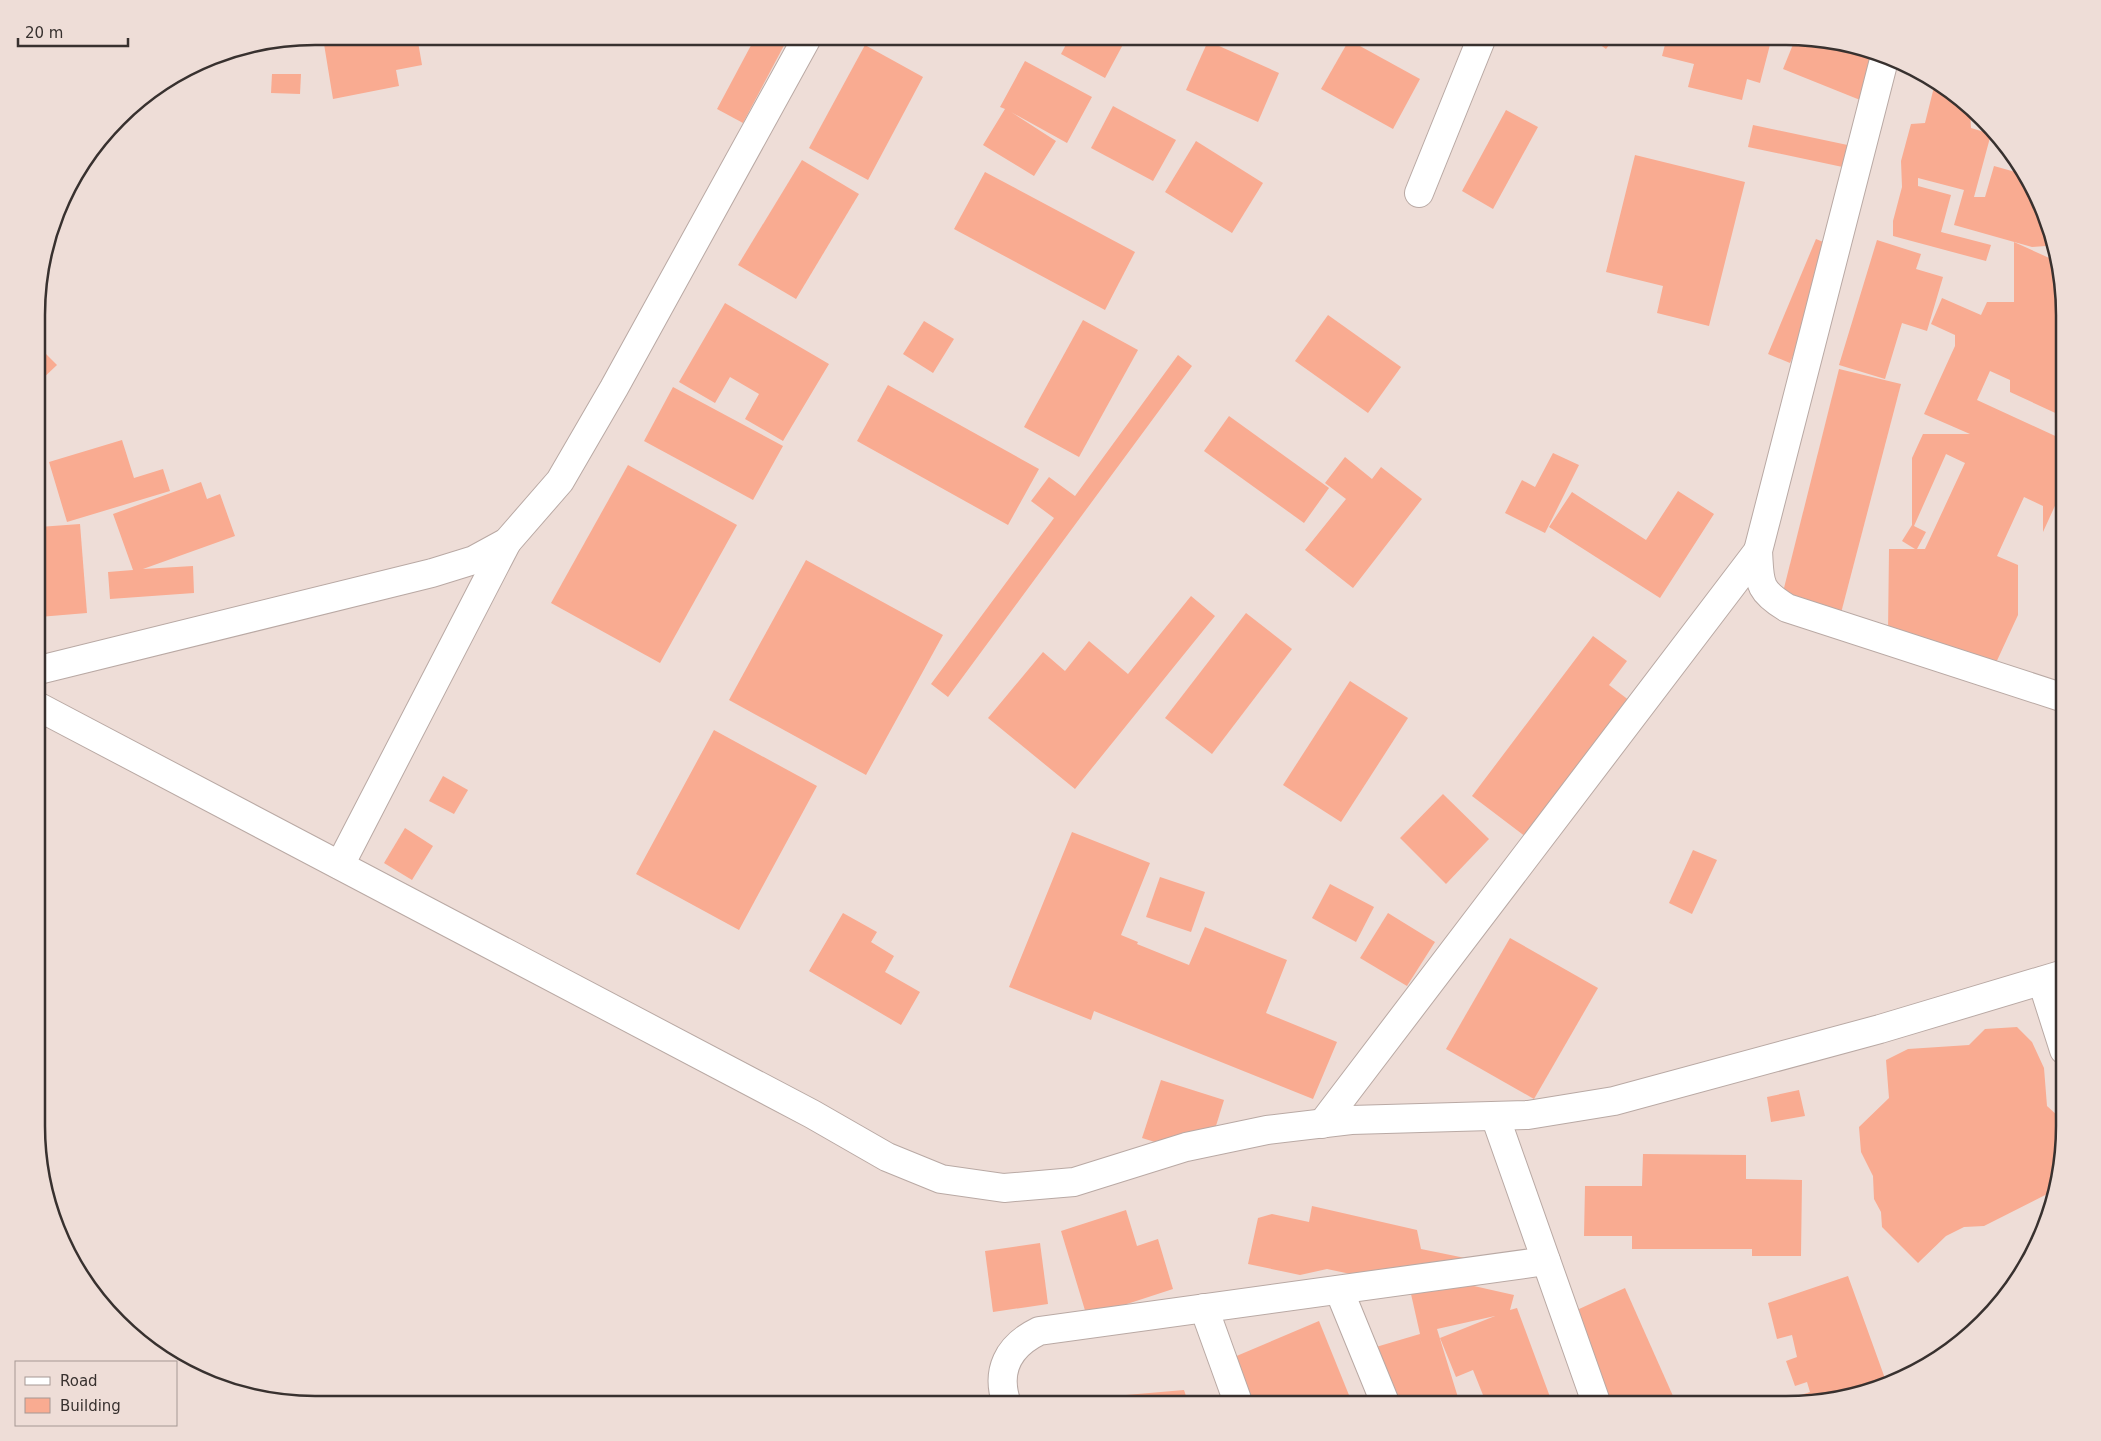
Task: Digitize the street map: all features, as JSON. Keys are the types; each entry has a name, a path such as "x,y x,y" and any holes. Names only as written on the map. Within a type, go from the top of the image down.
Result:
{"street":[{"path":"340,865 507,542 560,482 614,388 803,45"},
{"path":"1419,193 1479,45"},
{"path":"1883,63 1758,551 1760,583 1774,600 1787,608 2056,695"},
{"path":"45,669 432,573 474,560 507,542"},
{"path":"1322,1124 1758,551"},
{"path":"45,710 812,1114 887,1157 941,1179 1004,1188 1074,1182 1186,1147 1267,1130 1351,1120 1528,1115 1614,1101 1871,1032 2053,977 2056,997"},
{"path":"1495,1116 1594,1396"},
{"path":"1004,1396 1002,1390 1003,1369 1014,1349 1024,1338 1039,1331 1546,1261"},
{"path":"1339,1290 1382,1396"},
{"path":"1204,1308 1236,1396"}],"building":[{"path":"324,45 419,45 422,65 396,70 399,86 333,99"},
{"path":"751,45 784,45 743,123 717,109"},
{"path":"865,45 923,77 868,180 809,148"},
{"path":"1066,45 1123,45 1105,78 1061,54"},
{"path":"1206,45 1217,45 1279,73 1258,122 1186,90"},
{"path":"1346,45 1358,45 1420,79 1393,129 1321,89"},
{"path":"1600,45 1609,45 1606,49"},
{"path":"1665,45 1770,45 1760,83 1747,79 1742,100 1688,87 1694,64 1662,56"},
{"path":"1793,45 1839,50 1873,59 1876,60 1875,106 1783,69"},
{"path":"1025,61 1092,97 1067,143 1011,112 1056,141 1034,176 983,145 1005,109 1000,107"},
{"path":"272,74 301,74 300,94 271,93"},
{"path":"1933,89 1970,118 1971,128 1984,132 1990,138 1974,197 1985,197 1994,166 2015,172 2042,228 2046,246 2032,247 1954,225 1964,190 1918,178 1918,186 1951,195 1941,232 1991,245 1986,261 1893,236 1893,221 1902,187 1901,161 1911,124 1925,123"},
{"path":"1113,106 1176,140 1153,181 1091,148"},
{"path":"1506,110 1538,127 1493,209 1462,191"},
{"path":"1753,125 1857,147 1852,169 1748,147"},
{"path":"1196,141 1263,183 1232,233 1165,192"},
{"path":"1635,155 1745,182 1709,326 1657,313 1663,286 1606,272"},
{"path":"802,160 859,194 796,299 738,265"},
{"path":"985,172 1135,252 1105,310 954,229"},
{"path":"1816,239 1838,248 1790,363 1768,354"},
{"path":"1877,240 1921,254 1916,269 1943,277 1927,331 1902,323 1885,379 1839,365"},
{"path":"2014,242 2050,258 2054,280 2056,315 2056,413 2010,392 2010,380 1990,371 1977,400 2056,436 2056,504 2043,532 2043,506 2024,497 1997,556 2018,565 2018,615 1989,678 1888,632 1889,549 1915,549 1902,541 1912,525 1912,458 1923,434 1970,434 1924,414 1955,346 1955,335 1931,324 1942,298 1981,315 1987,302 2014,302","holes":["1946,454 1965,463 1925,549 1917,549 1926,532 1914,526"]},
{"path":"725,303 829,364 783,441 745,419 759,394 730,377 715,403 679,382"},
{"path":"1328,315 1401,367 1368,413 1295,361"},
{"path":"1083,320 1138,350 1079,457 1024,427"},
{"path":"924,321 954,339 933,373 903,354"},
{"path":"45,353 57,365 45,376"},
{"path":"1178,355 1192,366 948,697 931,684 1054,518 1031,501 1049,477 1075,496"},
{"path":"1839,369 1901,384 1841,613 1781,600"},
{"path":"888,385 1039,469 1008,525 857,441"},
{"path":"673,387 783,446 753,500 644,441"},
{"path":"1229,416 1329,488 1304,523 1204,451"},
{"path":"122,440 134,478 163,469 170,491 67,522 49,462"},
{"path":"1553,453 1579,465 1545,533 1505,513 1522,480 1535,487"},
{"path":"1345,457 1372,479 1381,467 1422,499 1353,588 1305,550 1346,499 1325,483"},
{"path":"628,465 737,525 660,663 551,603"},
{"path":"201,482 207,499 220,494 235,536 143,569 193,566 194,593 110,599 108,572 133,570 113,514"},
{"path":"1678,491 1714,514 1660,598 1549,527 1572,492 1646,540"},
{"path":"80,524 87,613 45,616 45,527"},
{"path":"806,560 943,635 866,775 729,700"},
{"path":"1191,596 1215,616 1075,789 988,718 1043,652 1065,671 1089,641 1128,674"},
{"path":"1246,613 1292,649 1212,754 1165,718"},
{"path":"1593,636 1627,661 1609,685 1630,701 1526,837 1472,796"},
{"path":"1350,681 1408,718 1341,822 1283,785"},
{"path":"714,730 817,786 739,930 636,874"},
{"path":"443,776 468,790 454,814 429,801"},
{"path":"1443,794 1489,839 1446,884 1400,838"},
{"path":"405,828 433,846 412,880 384,863"},
{"path":"1072,832 1150,863 1121,935 1138,942 1137,944 1189,965 1205,927 1287,960 1266,1013 1337,1042 1313,1099 1094,1011 1091,1020 1009,987"},
{"path":"1693,850 1717,860 1692,914 1669,903"},
{"path":"1160,877 1205,892 1191,932 1146,917"},
{"path":"1330,884 1374,907 1356,942 1312,918"},
{"path":"843,913 877,932 871,942 894,956 885,972 920,992 901,1025 809,971"},
{"path":"1388,913 1435,942 1407,986 1360,958"},
{"path":"1510,938 1598,988 1534,1099 1446,1049"},
{"path":"2017,1027 2032,1042 2044,1068 2047,1106 2056,1114 2054,1161 2048,1194 1984,1226 1964,1227 1946,1236 1918,1263 1882,1227 1881,1212 1874,1199 1873,1176 1861,1152 1859,1127 1889,1098 1886,1060 1908,1049 1969,1045 1985,1029"},
{"path":"1161,1080 1224,1100 1206,1158 1142,1138"},
{"path":"1799,1090 1805,1116 1771,1122 1767,1097"},
{"path":"1643,1154 1746,1155 1746,1179 1802,1180 1801,1256 1752,1256 1752,1249 1632,1249 1632,1236 1584,1236 1585,1186 1642,1186"},
{"path":"1312,1206 1417,1230 1421,1249 1470,1259 1465,1284 1514,1295 1510,1310 1517,1308 1550,1396 1480,1396 1483,1395 1473,1370 1456,1377 1440,1338 1495,1316 1437,1329 1458,1396 1372,1396 1359,1352 1420,1334 1411,1294 1412,1287 1327,1269 1300,1275 1248,1264 1258,1218 1272,1214 1309,1222"},
{"path":"1126,1210 1137,1246 1158,1239 1173,1289 1087,1317 1061,1231"},
{"path":"1040,1243 1048,1304 993,1312 985,1251"},
{"path":"1848,1276 1884,1377 1839,1391 1801,1395 1810,1392 1807,1382 1795,1386 1786,1361 1797,1357 1792,1335 1777,1339 1768,1303"},
{"path":"1625,1288 1673,1396 1589,1396 1555,1320"},
{"path":"1319,1321 1349,1396 1234,1396 1220,1363"},
{"path":"1184,1390 1186,1396 1114,1396"}]}
